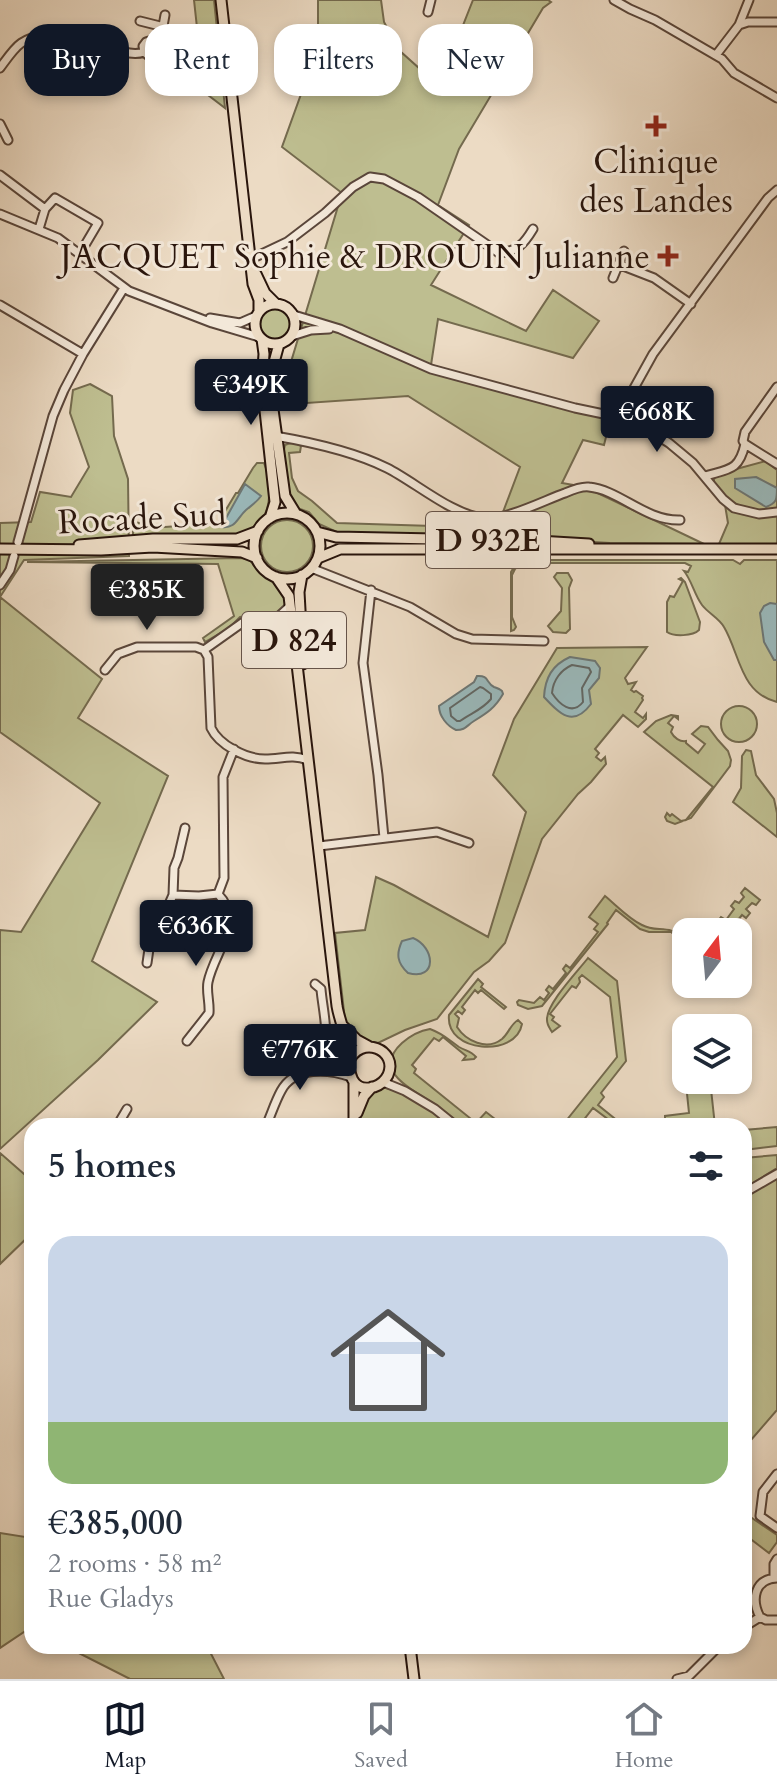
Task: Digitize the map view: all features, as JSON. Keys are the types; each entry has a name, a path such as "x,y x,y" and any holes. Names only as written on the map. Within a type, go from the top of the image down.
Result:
{"main road":[{"path":"221,0 253,284 259,300 255,323 264,354 262,383 285,496 296,514"},
{"path":"251,259 265,293 276,304"},
{"path":"258,314 270,304 287,307 294,315 296,326 292,336 279,344 273,345 260,338"},
{"path":"270,518 275,502 271,376 279,344"},
{"path":"278,514 296,514 305,518 317,532 318,558 302,575 276,577 257,558 254,549 258,531 278,514"},
{"name":"Rocade Sud","path":"27,550 153,539 237,539 258,531"},
{"name":"D 932E","path":"317,532 336,537 538,541 660,549"},
{"name":"Rocade Sud","path":"0,549 153,547 242,552 257,558"},
{"name":"D 932E","path":"318,558 340,549 736,549 748,553 777,552"},
{"name":"D 824","path":"302,575 299,592 302,708"},
{"name":"D 824","path":"276,577 285,588 290,606 337,1006 347,1045 348,1063"},
{"path":"342,1024 357,1040 379,1049 390,1067 386,1078 364,1096 355,1118"},
{"path":"354,1118 348,1063 355,1051 368,1046"},
{"path":"352,1080 363,1087 372,1087"},
{"path":"411,1654 414,1679"}],"street":[{"path":"428,12 431,0"},
{"path":"614,0 716,55 734,73 777,98"},
{"path":"716,55 739,25 749,0"},
{"path":"164,24 165,15"},
{"path":"140,21 152,24"},
{"path":"739,25 777,22"},
{"path":"0,68 15,48 29,37 70,31 137,54 144,52 145,43"},
{"path":"0,124 8,140"},
{"path":"0,175 45,209"},
{"path":"251,259 287,242 353,187 370,177 384,179 418,197 499,253 518,249 533,229"},
{"path":"618,417 653,354 764,203 777,192"},
{"path":"39,229 45,209 55,198 98,223 85,245"},
{"path":"0,214 68,244 124,288 212,323 260,338"},
{"path":"613,278 624,251"},
{"path":"618,264 654,278 691,304"},
{"path":"18,542 53,416 83,354 124,288"},
{"path":"0,305 83,354"},
{"path":"196,316 240,323 258,314"},
{"path":"294,315 340,329 431,369 618,417 669,443 734,508 759,514 777,512"},
{"path":"292,336 311,330 340,329"},
{"path":"705,476 741,461 744,435 777,387"},
{"path":"273,436 351,453 387,468 452,506 483,518 508,515 587,486 656,516 680,520"},
{"path":"745,444 777,464"},
{"path":"0,585 10,570 14,556"},
{"path":"311,568 410,607 456,634 472,639 544,641"},
{"path":"371,590 363,663 384,838"},
{"path":"204,650 242,623 278,617 290,606"},
{"path":"105,670 118,654 137,647 196,647 204,650 208,657 211,728 215,736 234,749 263,759 295,756 308,760"},
{"path":"218,894 224,878 223,777 234,749"},
{"path":"147,963 149,949 173,895 174,868 185,828"},
{"path":"319,846 437,832 469,843"},
{"path":"173,895 218,894"},
{"path":"187,1041 209,1013 207,984 229,923 229,909 218,894"},
{"path":"300,1075 304,1067 319,1055 327,1040 321,989 315,984"},
{"path":"270,1118 284,1086 300,1075 335,1071 352,1080"},
{"path":"386,1078 446,1118"},
{"path":"122,1118 127,1109"},
{"path":"752,1188 777,1174"},
{"path":"777,1474 763,1492 760,1516 777,1528"},
{"path":"777,1559 774,1564 776,1578 760,1586 755,1600 760,1617 777,1620"},
{"path":"752,1622 760,1617"},
{"path":"677,1679 689,1676 711,1654"}],"green space":[{"path":"194,0 214,0 216,24 197,24"},
{"path":"318,0 381,0 385,24 318,24"},
{"path":"473,0 551,2 543,8 533,25 464,24"},
{"path":"402,53 418,67 418,96 491,96 459,149 438,205 469,225 431,285 526,331 553,290 599,321 573,358 438,319 431,365 547,398 610,421 604,445 583,440 562,483 585,487 704,544 339,533 319,524 309,512 294,507 289,497 283,454 285,445 291,443 301,446 300,452 289,453 292,478 298,491 337,523 497,528 520,467 408,396 278,405 342,193 282,147 300,96 402,96"},
{"path":"209,96 224,96 225,108"},
{"path":"276,308 287,313 292,324 287,335 276,340 265,335 260,324 265,313"},
{"path":"90,384 112,396 114,436 128,479 129,556 24,560 0,597 0,523 31,522 40,492 71,497 89,467 70,413 73,390"},
{"path":"766,461 777,470 777,508 745,508 728,499 715,485 714,479 718,474"},
{"path":"257,463 264,463 269,502 264,516 254,527 237,535 133,537 133,522 165,527 218,523"},
{"path":"725,505 750,515 777,515 777,544 719,544 728,523"},
{"path":"287,520 305,528 313,546 305,564 287,572 269,564 261,546 269,528"},
{"path":"249,559 262,575 274,582 287,601 286,608 279,613 240,617 229,628 205,642 203,638 234,616 218,564 27,562"},
{"path":"518,560 733,560 740,564 744,560 777,560 777,702 755,690 748,681 724,627 702,605 684,571 688,572 691,566 685,563 522,563 512,575 512,617 516,627 511,631 511,572"},
{"path":"557,573 568,573 572,580 569,588 570,629 566,633 553,632 548,626 561,611 562,588 554,577"},
{"path":"681,578 685,582 700,622 699,630 688,635 667,632 667,602 670,596 674,597 683,581"},
{"path":"0,597 102,679 78,718 168,776 92,961 157,1002 34,1118 24,1118 24,1127 0,1149 0,930 21,932 100,803 0,732"},
{"path":"647,647 625,678 628,684 636,682 631,690 643,696 643,700 635,712 643,718 646,714 646,719 638,727 623,715 595,749 599,753 596,757 601,761 605,757 606,764 542,839 505,943 474,972 437,1019 378,1043 362,1040 345,1020 335,933 365,930 376,877 488,937 526,812 493,775 514,719 557,648"},
{"path":"739,706 752,711 757,724 752,737 739,742 726,737 721,724 726,711"},
{"path":"671,715 678,716 678,719 674,716 668,723 673,727 671,732 675,738 686,741 698,753 705,744 692,734 701,726 708,727 728,751 731,760 730,766 691,818 686,820 713,787 644,732 656,721"},
{"path":"746,750 751,751 756,775 774,799 777,837 733,802 741,788 742,756"},
{"path":"667,813 685,820 675,824 665,817"},
{"path":"745,888 760,900 746,909 750,913 746,918 742,915 740,918 727,918 734,909 731,906 744,897 741,893"},
{"path":"605,896 637,922 672,933 640,929 616,910 542,1006 528,1009 518,1005 519,1000 534,1003 540,997 544,1000 549,986 553,989 566,973 563,969 566,965 570,968 598,932 594,929 598,924 589,917"},
{"path":"588,958 617,981 626,1061 601,1093 604,1097 598,1105 614,1118 606,1118 593,1108 585,1118 568,1118 617,1057 610,997 582,975 576,988 572,986 550,1014 560,1026 552,1032 547,1023 548,1013"},
{"path":"478,979 483,984 481,987 506,1007 504,1009 481,990 478,993 475,990 462,1007 465,1010 462,1014 458,1011 455,1014 459,1018 457,1027 471,1040 490,1044 502,1039 518,1020 522,1024 517,1035 508,1042 495,1046 469,1044 451,1028 449,1015"},
{"path":"430,1029 476,1057 463,1060 466,1056 443,1037 439,1041 434,1038 412,1065 416,1069 414,1073 470,1118 451,1118 399,1080 393,1072 393,1053 411,1036"},
{"path":"380,1087 389,1089 408,1096 440,1118 359,1118 369,1093"},
{"path":"687,1094 712,1094 714,1118 665,1116 689,1113"},
{"path":"777,1127 777,1146 752,1149 752,1129"},
{"path":"0,1153 24,1174 24,1241 0,1264"},
{"path":"777,1155 777,1168 752,1184 752,1157"},
{"path":"777,1176 777,1410 752,1439 752,1190"},
{"path":"752,1518 777,1535 777,1542 769,1553 752,1540"},
{"path":"0,1533 24,1537 24,1632 0,1648"},
{"path":"81,1654 211,1654 224,1679 130,1679"}],"water":[{"path":"756,477 777,488 776,500 766,507 735,488 735,479"},
{"path":"245,484 261,496 233,525 221,527"},
{"path":"770,603 777,604 777,660 774,660 764,642 760,613"},
{"path":"570,657 595,661 600,668 599,678 589,690 591,704 572,717 561,713 544,697 551,673"},
{"path":"477,676 486,678 503,694 487,713 456,730 444,720 439,706 474,682"},
{"path":"413,938 426,948 430,962 425,972 418,974 408,973 399,958 402,941"}],"place":[{"name":"Clinique des Landes","path":"656,126"},
{"name":"JACQUET Sophie & DROUIN Julianne","path":"668,256"}]}
